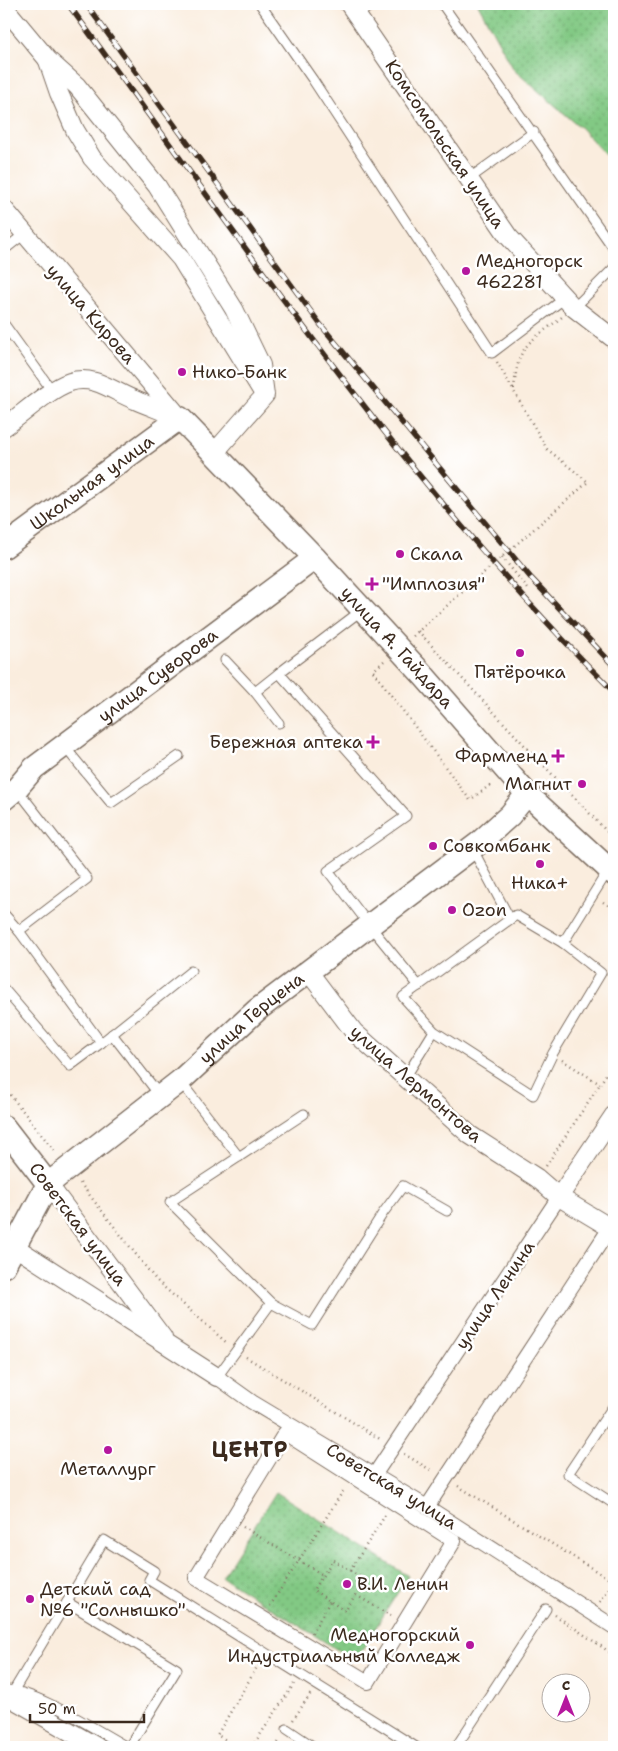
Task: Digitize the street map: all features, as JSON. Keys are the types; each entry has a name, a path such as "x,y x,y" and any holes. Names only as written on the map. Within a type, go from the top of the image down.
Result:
{"street":[{"path":"4,7 48,60 77,86 156,186 234,309 261,365 265,395 216,452"},
{"name":"Комсомольская улица","path":"353,9 508,236 569,303 614,339"},
{"path":"48,60 58,93 75,130 92,158 181,259 265,395"},
{"name":"улица Кирова","path":"4,209 23,235 180,418"},
{"path":"4,427 70,382 86,380 100,383 132,399 180,418"},
{"name":"улица А. Гайдара","path":"180,418 216,452 424,676 527,794 612,871"},
{"name":"Школьная улица","path":"4,547 180,418"},
{"name":"улица Суворова","path":"10,794 34,768 315,558"},
{"name":"улица Герцена","path":"9,1256 48,1184 161,1097 257,1010 472,848 510,815 527,794"},
{"name":"улица Лермонтова","path":"308,971 354,1032 470,1135 538,1178 559,1197 613,1226"},
{"name":"улица Ленина","path":"375,1474 614,1115"},
{"name":"Советская улица","path":"4,1126 169,1346"},
{"path":"427,1507 613,1226"},
{"name":"Советская улица","path":"9,1256 169,1346 252,1402 375,1474 614,1627"},
{"path":"285,1433 353,1476 454,1541 368,1682 196,1578 285,1433"},
{"path":"7,1691 97,1747"}],"lane":[{"path":"260,4 318,88 492,353 569,303 614,268"},
{"path":"353,9 373,4"},
{"path":"442,4 534,132 614,249"},
{"path":"470,178 534,132"},
{"path":"4,250 23,235"},
{"path":"4,324 53,392"},
{"path":"255,692 362,610"},
{"path":"225,660 255,692 280,724"},
{"path":"279,673 406,816 328,870 370,926 420,986"},
{"path":"64,746 112,803 179,756"},
{"path":"10,794 87,879 19,931"},
{"path":"472,848 510,919"},
{"path":"563,943 612,871"},
{"path":"4,914 19,931 101,1043"},
{"path":"516,915 563,943 601,973 553,1053 533,1095 434,1031 403,997 510,919 516,915"},
{"path":"4,989 70,1066 191,971"},
{"path":"405,1078 434,1031"},
{"path":"112,1034 161,1097"},
{"path":"180,1080 239,1157"},
{"path":"304,1114 170,1202 271,1303 312,1325 383,1213 403,1186 447,1211"},
{"path":"217,1377 271,1303"},
{"path":"614,1404 568,1474 614,1504"},
{"path":"67,1602 177,1669 128,1747 38,1699 7,1691 67,1602 104,1540 154,1571 149,1580 416,1747"},
{"path":"456,1747 546,1609"},
{"path":"287,1730 314,1747"}],"path":[{"path":"514,390 516,368 522,348 569,303"},
{"path":"458,597 488,568 588,482 547,449 492,353"},
{"path":"502,557 528,589"},
{"path":"418,631 614,839"},
{"path":"507,772 528,749"},
{"path":"553,1053 600,1084"},
{"path":"538,1178 614,1062"},
{"path":"4,1087 156,1280 236,1351 614,1581 592,1613"},
{"path":"262,1618 353,1476"},
{"path":"350,1571 394,1503"},
{"path":"232,1520 323,1574"},
{"path":"333,1560 350,1571 365,1580 345,1611 313,1590 333,1560"},
{"path":"355,1595 403,1624"},
{"path":"305,1644 330,1601"},
{"path":"546,1609 614,1655"},
{"path":"221,1747 226,1740 217,1735 265,1654"},
{"path":"252,1747 299,1675"},
{"path":"275,1747 316,1686"}],"green space":[{"path":"478,4 614,4 614,164 581,128 514,70"},
{"path":"276,1492 408,1576 355,1661 222,1577"}],"railway":[{"path":"68,4 262,271 395,446 538,613 614,692"},
{"path":"86,4 320,324 531,578 614,666"}],"place":[{"name":"Медногорск 462281","path":"466,271"},
{"name":"Нико-Банк","path":"182,372"},
{"name":"Скала","path":"400,554"},
{"name":"\"Имплозия\"","path":"372,584"},
{"name":"Пятёрочка","path":"520,653"},
{"name":"Бережная аптека","path":"373,742"},
{"name":"Фармленд","path":"558,756"},
{"name":"Магнит","path":"582,784"},
{"name":"Совкомбанк","path":"433,846"},
{"name":"Ника+","path":"540,864"},
{"name":"Ozon","path":"452,910"},
{"name":"Металлург","path":"108,1450"},
{"name":"В.И. Ленин","path":"347,1584"},
{"name":"Детский сад №6 \"Солнышко\"","path":"30,1599"},
{"name":"Медногорский Индустриальный Колледж","path":"470,1645"}],"district":[{"name":"ЦЕНТР","path":"250,1449"}]}
